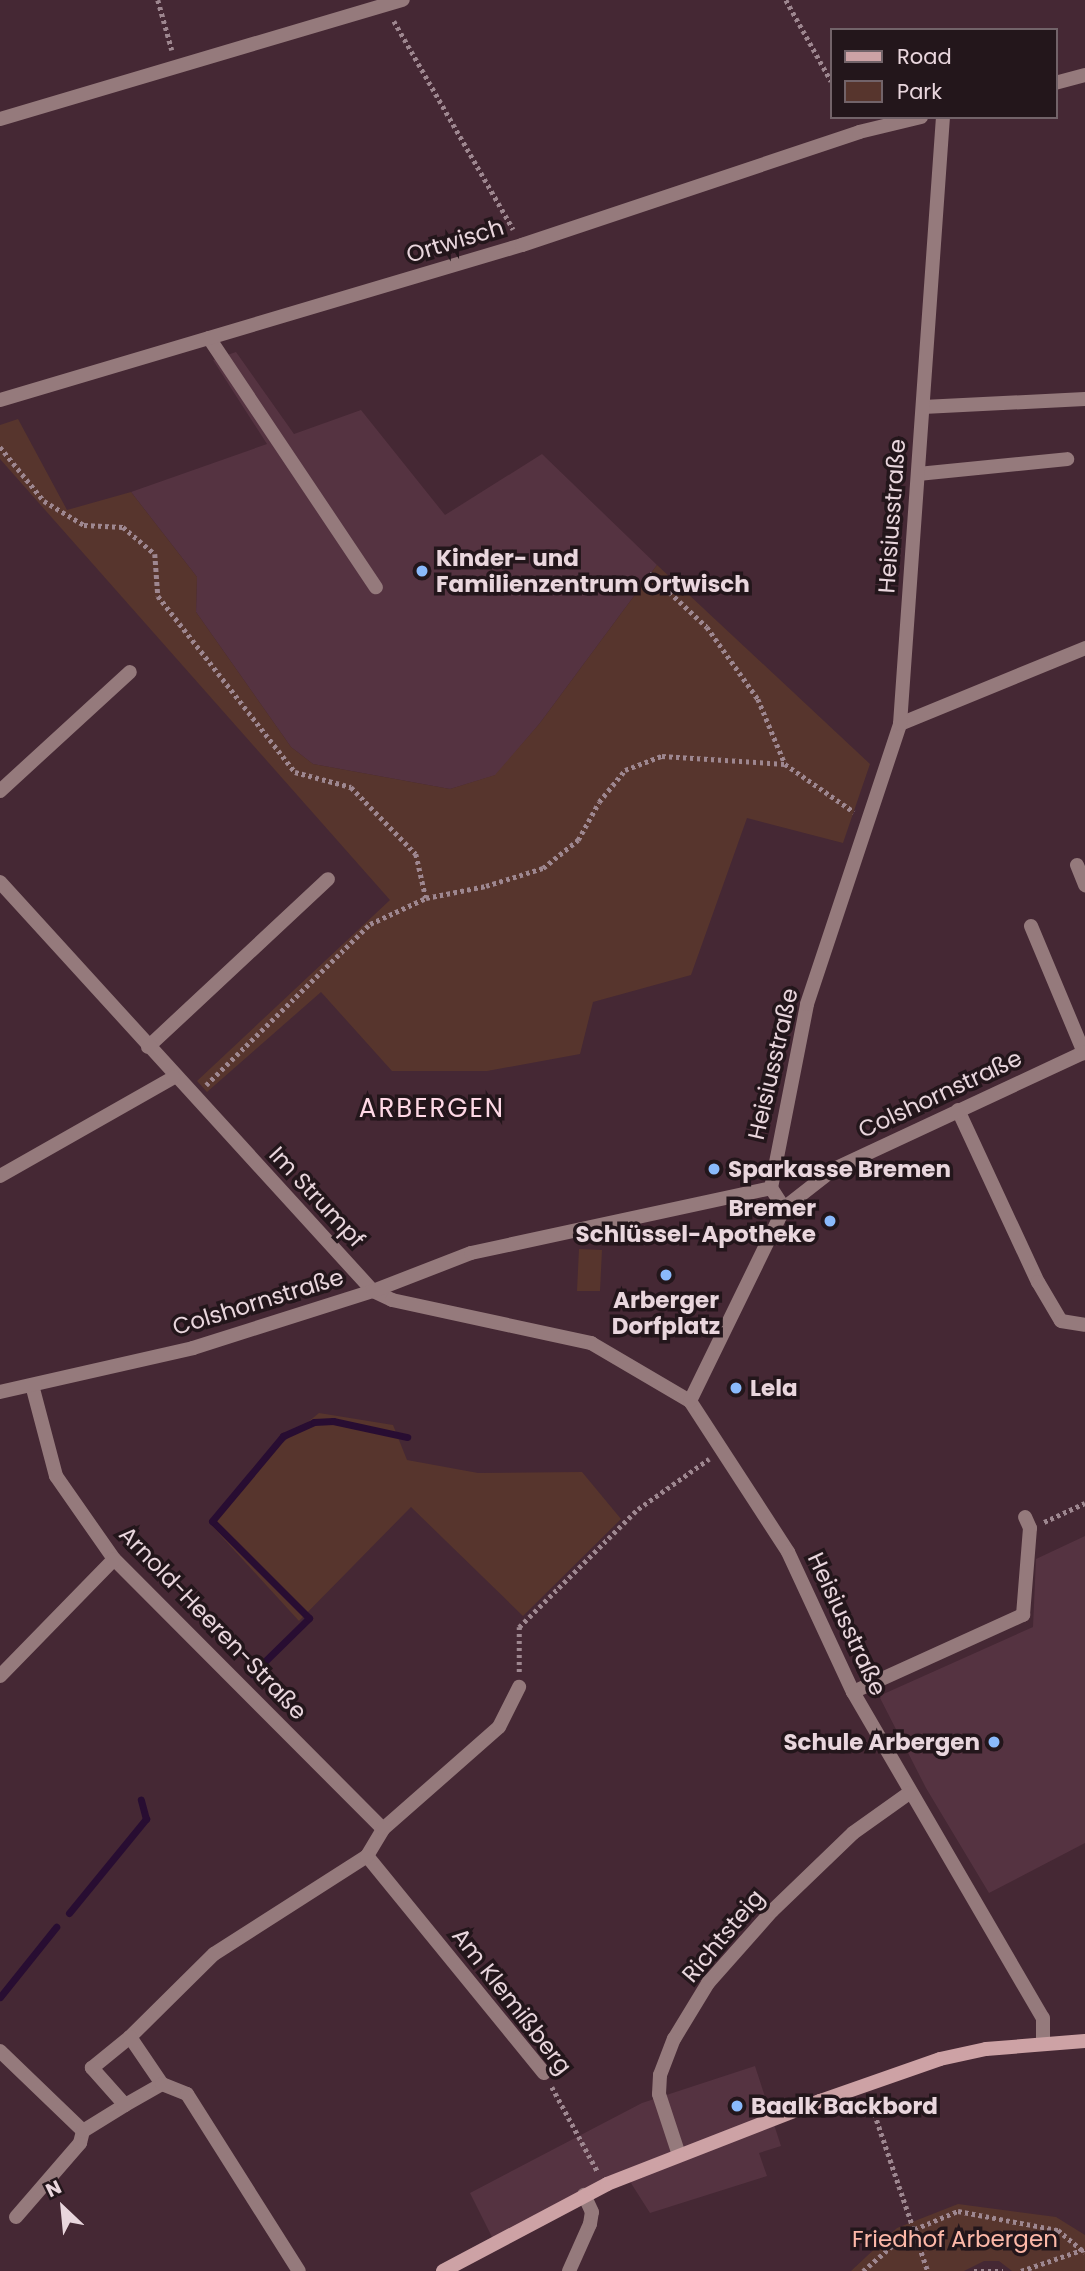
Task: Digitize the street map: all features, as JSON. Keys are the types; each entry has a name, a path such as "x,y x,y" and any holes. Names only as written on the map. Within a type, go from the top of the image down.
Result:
{"main road":[{"path":"443,2271 607,2184 864,2085 940,2059 1042,2041 1085,2041"}],"street":[{"path":"0,119 385,3 403,0"},
{"path":"1057,82 1085,75"},
{"name":"Ortwisch","path":"0,400 522,245 859,132 913,119"},
{"name":"Heisiusstraße","path":"771,1188 807,1004 900,724 943,119"},
{"path":"209,338 376,587"},
{"path":"923,407 1085,399"},
{"path":"918,474 1066,459"},
{"path":"900,724 1085,648"},
{"path":"0,791 130,672"},
{"path":"1077,865 1085,885"},
{"path":"148,1047 328,879"},
{"name":"Im Strumpf","path":"0,882 193,1098 373,1291 392,1300 592,1343 690,1401"},
{"path":"1031,926 1085,1052"},
{"name":"Colshornstraße","path":"784,1208 834,1169 1085,1052"},
{"path":"0,1176 174,1077"},
{"path":"958,1110 1038,1282 1061,1321 1085,1325"},
{"path":"690,1401 784,1208 771,1188"},
{"name":"Colshornstraße","path":"0,1392 193,1348 373,1291 471,1253 771,1188"},
{"name":"Arnold-Heeren-Straße","path":"32,1385 56,1476 114,1559 383,1829"},
{"name":"Heisiusstraße","path":"690,1401 788,1552 853,1692 909,1793 1043,2018 1042,2041"},
{"path":"853,1692 1023,1615 1027,1523"},
{"path":"0,1676 114,1559"},
{"path":"125,2105 92,2068 130,2038 214,1954 367,1856 383,1829 499,1727 519,1687"},
{"name":"Richtsteig","path":"679,2155 659,2094 660,2075 674,2039 708,1983 772,1910 853,1833 909,1793"},
{"name":"Am Klemißberg","path":"367,1856 544,2073"},
{"path":"130,2038 162,2084 187,2094 299,2271"},
{"path":"0,2051 83,2131"},
{"path":"16,2217 80,2143 83,2131 162,2084"},
{"path":"569,2271 592,2213 584,2195"}],"path":[{"path":"158,0 177,67"},
{"path":"786,0 830,79"},
{"path":"385,3 522,245"},
{"path":"0,446 44,500 84,525 123,527 155,554 158,596 295,772 351,788 416,854 426,898"},
{"path":"649,573 707,627 758,699 785,764"},
{"path":"193,1098 370,924 426,898 486,886 542,868 578,840 599,802 625,770 662,756 785,764 869,822"},
{"path":"519,1687 519,1626 638,1509 721,1451"},
{"path":"1027,1523 1085,1503"},
{"name":"Am Klemißberg","path":"544,2073 607,2184"},
{"path":"864,2085 928,2271"},
{"path":"863,2271 913,2230 958,2211 1058,2230 1083,2251"},
{"path":"1021,2271 1083,2251"},
{"path":"974,2271 1003,2271"}],"shaded area":[{"name":"Kinder- und Familienzentrum Ortwisch","path":"236,352 294,434 361,410 445,515 542,454 657,565 540,723 496,775 450,789 313,764 291,747 196,612 197,577 131,492 267,444 213,360"},
{"name":"Schule Arbergen","path":"1085,1536 1085,1843 989,1893 926,1788 879,1696 1033,1627 1036,1559"},
{"path":"755,2066 781,2146 759,2153 767,2176 650,2213 629,2180 497,2247 470,2193 642,2103"}],"green space":[{"path":"18,419 67,510 131,492 197,577 196,612 291,747 313,764 450,789 495,775 540,723 657,565 870,764 843,843 747,818 691,975 593,1002 580,1054 487,1071 392,1071 321,992 207,1092 197,1081 390,900 0,459 0,425"},
{"path":"579,1249 602,1250 600,1291 577,1291"},
{"path":"319,1413 393,1425 407,1460 478,1473 582,1472 621,1519 523,1616 411,1507 299,1621 212,1526 253,1467"},
{"name":"Friedhof Arbergen","path":"958,2204 1056,2217 1085,2235 1085,2271 1012,2271 999,2261 984,2261 964,2271 851,2271 897,2228"}],"waterway":[{"path":"252,1674 309,1618 212,1521 283,1436 314,1422 333,1421 407,1437"},
{"path":"69,1913 146,1819 141,1800"},
{"path":"0,1997 56,1927"}],"place":[{"name":"Kinder- und Familienzentrum Ortwisch","path":"422,571"},
{"name":"Sparkasse Bremen","path":"714,1169"},
{"name":"Bremer Schlüssel-Apotheke","path":"830,1221"},
{"name":"Arberger Dorfplatz","path":"666,1275"},
{"name":"Lela","path":"736,1388"},
{"name":"Schule Arbergen","path":"994,1742"},
{"name":"Baalk Backbord","path":"737,2106"}],"district":[{"name":"ARBERGEN","path":"432,1109"}]}
